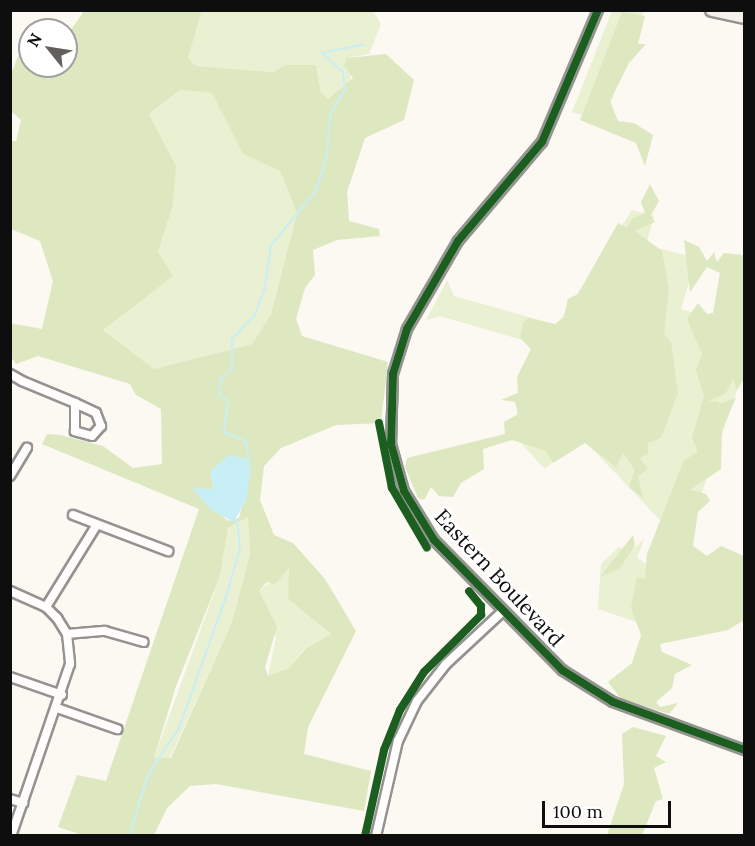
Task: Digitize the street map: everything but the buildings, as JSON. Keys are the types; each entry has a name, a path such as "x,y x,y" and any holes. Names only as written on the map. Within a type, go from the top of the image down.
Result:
{"main road":[{"path":"712,10 744,17"}],"street":[{"name":"Eastern Boulevard","path":"598,10 542,142 442,265 407,329 393,374 391,444 407,498 434,540 502,612 562,670 604,697 744,750"},
{"path":"10,374 75,403"},
{"path":"10,476 27,448"},
{"path":"73,515 96,526 168,551"},
{"path":"46,607 96,526"},
{"path":"10,591 46,607 67,634 70,664 62,695 11,836"},
{"path":"376,836 398,741 417,701 446,664 502,612"},
{"path":"67,634 105,631 143,642"},
{"path":"10,677 62,695"},
{"path":"57,708 117,729"},
{"path":"10,799 23,803"}],"green space":[{"path":"84,11 202,11 188,58 196,66 273,72 286,65 316,65 321,93 328,99 353,78 344,66 347,58 386,54 414,80 404,120 365,138 347,192 349,221 379,229 380,236 337,240 313,250 315,275 305,288 296,319 302,336 388,362 381,423 336,425 281,448 264,466 260,500 274,535 293,543 325,579 356,631 308,727 304,754 371,771 364,811 216,784 190,786 167,808 154,835 82,835 58,827 77,775 106,781 199,509 42,444 47,434 60,435 103,446 133,468 162,464 161,409 136,395 130,384 38,356 16,364 11,357 10,323 42,329 53,281 40,241 11,229 11,141 16,141 21,120 11,111 11,74 18,57 18,78 78,78 78,20","holes":["180,90 212,93 243,154 280,171 297,213 271,314 252,344 154,369 103,330 173,276 158,252 173,205 176,166 149,114","251,470 239,518 228,521 193,489 206,492 214,489 211,477","248,517 250,554 232,622 171,758 154,758 176,686 220,576 228,528","289,568 288,599 331,634 306,648 289,668 268,676 265,667 277,627 259,591 267,582 275,584"]},
{"path":"202,11 373,11 381,24 369,54 347,58 351,81 328,99 321,93 316,65 287,65 273,72 196,66 188,58"},
{"path":"612,11 644,11 604,121 572,112"},
{"path":"622,12 645,16 638,44 646,44 629,63 610,101 618,121 634,123 653,135 645,166 636,143 580,120"},
{"path":"180,90 213,93 243,154 280,171 297,213 271,314 252,344 154,369 103,330 131,306 158,252 173,205 176,166 149,114"},
{"path":"650,184 659,201 651,215 655,222 635,231 662,251 669,289 664,334 671,342 678,393 661,438 648,443 648,454 640,458 648,469 638,476 643,498 629,487 635,470 623,453 616,467 585,443 553,463 546,451 512,440 483,449 484,469 461,483 453,497 439,496 431,487 424,500 418,498 405,467 407,458 505,434 504,422 518,414 515,402 501,400 518,393 517,377 531,349 520,338 523,323 528,318 555,324 564,317 568,299 578,294 618,223 627,228 632,219 645,213 641,202"},
{"path":"632,210 654,216 646,245 696,258 681,309 744,328 744,370 684,545 580,436 545,469 512,433 536,344 440,316 426,320 447,280 454,296 557,325"},
{"path":"684,240 699,247 707,261 714,252 717,262 724,253 744,255 744,379 737,390 733,379 726,393 709,401 719,402 716,412 719,404 736,398 722,430 721,469 690,490 706,494 710,501 698,512 693,546 707,556 721,546 744,556 744,620 728,630 660,644 662,652 692,665 675,674 672,688 656,702 660,707 678,703 669,714 621,699 608,682 632,663 641,635 631,608 637,577 645,579 647,554 684,460 698,452 692,438 704,396 696,370 702,354 687,319 698,303 707,314 713,313 720,273 707,267 690,292"},
{"path":"248,517 250,554 232,622 170,758 154,758 220,576 228,528"},
{"path":"633,535 635,546 620,568 600,577"},
{"path":"644,539 637,558 671,580 654,628 598,609 601,564 619,547 629,553"},
{"path":"290,568 288,599 331,634 305,648 289,668 268,676 276,638 259,591"},
{"path":"633,727 666,736 656,756 666,762 654,768 663,799 656,801 642,835 607,835 624,784 622,734"}],"water":[{"path":"229,455 247,459 251,470 246,500 234,522 211,510 192,488 214,489 210,471"}],"waterway":[{"path":"249,461 246,441 224,432 228,400 219,395 221,378 232,370 232,339 255,314 264,291 271,245 316,191 327,155 330,115 345,89 343,72 322,53 365,44"},
{"path":"129,836 148,775 179,728 227,594 240,548 237,520"}],"cycle path":[{"path":"598,10 542,142 458,241 407,329 393,374 391,444 404,491 434,540 562,670 613,702 744,750"},
{"path":"379,423 392,488 427,548"},
{"path":"365,836 384,750 400,710 424,672 481,615 481,606 469,591"}]}
